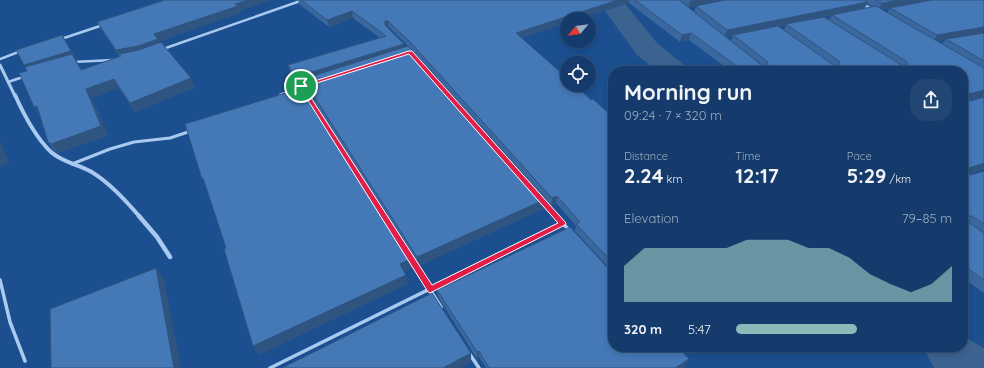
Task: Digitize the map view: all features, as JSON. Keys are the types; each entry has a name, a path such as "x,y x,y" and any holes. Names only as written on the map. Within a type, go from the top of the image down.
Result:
{"street":[{"path":"854,0 878,13"},
{"path":"866,11 873,10"},
{"path":"0,65 27,120 51,152 72,164 93,173 106,183 149,228 170,257"}],"lane":[{"path":"158,51 303,0"},
{"path":"55,40 105,24"},
{"path":"0,59 26,49"},
{"path":"69,62 76,60 119,60"},
{"path":"8,82 28,75"},
{"path":"272,98 309,84"},
{"path":"301,86 442,309"},
{"path":"72,164 110,149 134,142 170,138 193,130"},
{"path":"542,201 573,234"},
{"path":"270,368 563,223"},
{"path":"0,280 10,322 25,361"},
{"path":"467,348 479,368"}],"building":[{"path":"165,0 248,0 235,4 238,6 154,34 158,39 138,46 116,50 97,22"},
{"path":"301,0 618,0 581,12 560,12 560,19 516,33 560,72 560,92 582,92 608,112 608,258 576,224 580,222 557,196 552,198 411,43 388,21 385,21 385,25 404,44 295,77 288,65 386,36 352,11 327,20"},
{"path":"635,0 679,0 763,66 737,66 691,33 682,35"},
{"path":"725,0 864,0 868,2 727,30 696,6"},
{"path":"876,0 899,0 882,3"},
{"path":"932,0 984,0 984,27 937,35 890,8"},
{"path":"876,6 984,68 984,90 968,94 968,66 906,66 908,64 906,61 832,15"},
{"path":"824,17 903,66 839,66 839,61 786,24"},
{"path":"778,26 835,66 766,66 768,65 767,61 733,35"},
{"path":"984,33 984,61 946,39"},
{"path":"62,35 71,51 24,65 16,50"},
{"path":"161,42 191,78 130,103 114,79 86,89 101,126 51,144 48,142 37,106 34,107 19,73 27,71 25,67 72,54 81,70 121,56 119,54 139,50"},
{"path":"408,46 546,199 417,257 303,79"},
{"path":"302,88 411,259 400,264 406,275 253,346 224,249 226,248 185,124"},
{"path":"984,97 984,163 968,169 968,100 970,101"},
{"path":"984,171 984,224 972,216 968,216 968,173 971,175"},
{"path":"968,222 984,233 984,280 968,269"},
{"path":"570,227 606,266 608,266 608,352 683,352 689,359 675,368 489,368 437,290"},
{"path":"156,268 174,368 51,368 50,309"},
{"path":"432,293 471,353 443,368 282,368"}],"waterway":[{"path":"609,0 647,49 668,66"},
{"path":"950,352 953,356 975,368"}],"route":[{"path":"410,52 454,100 496,150 563,223 430,290 301,86 410,52"}]}
